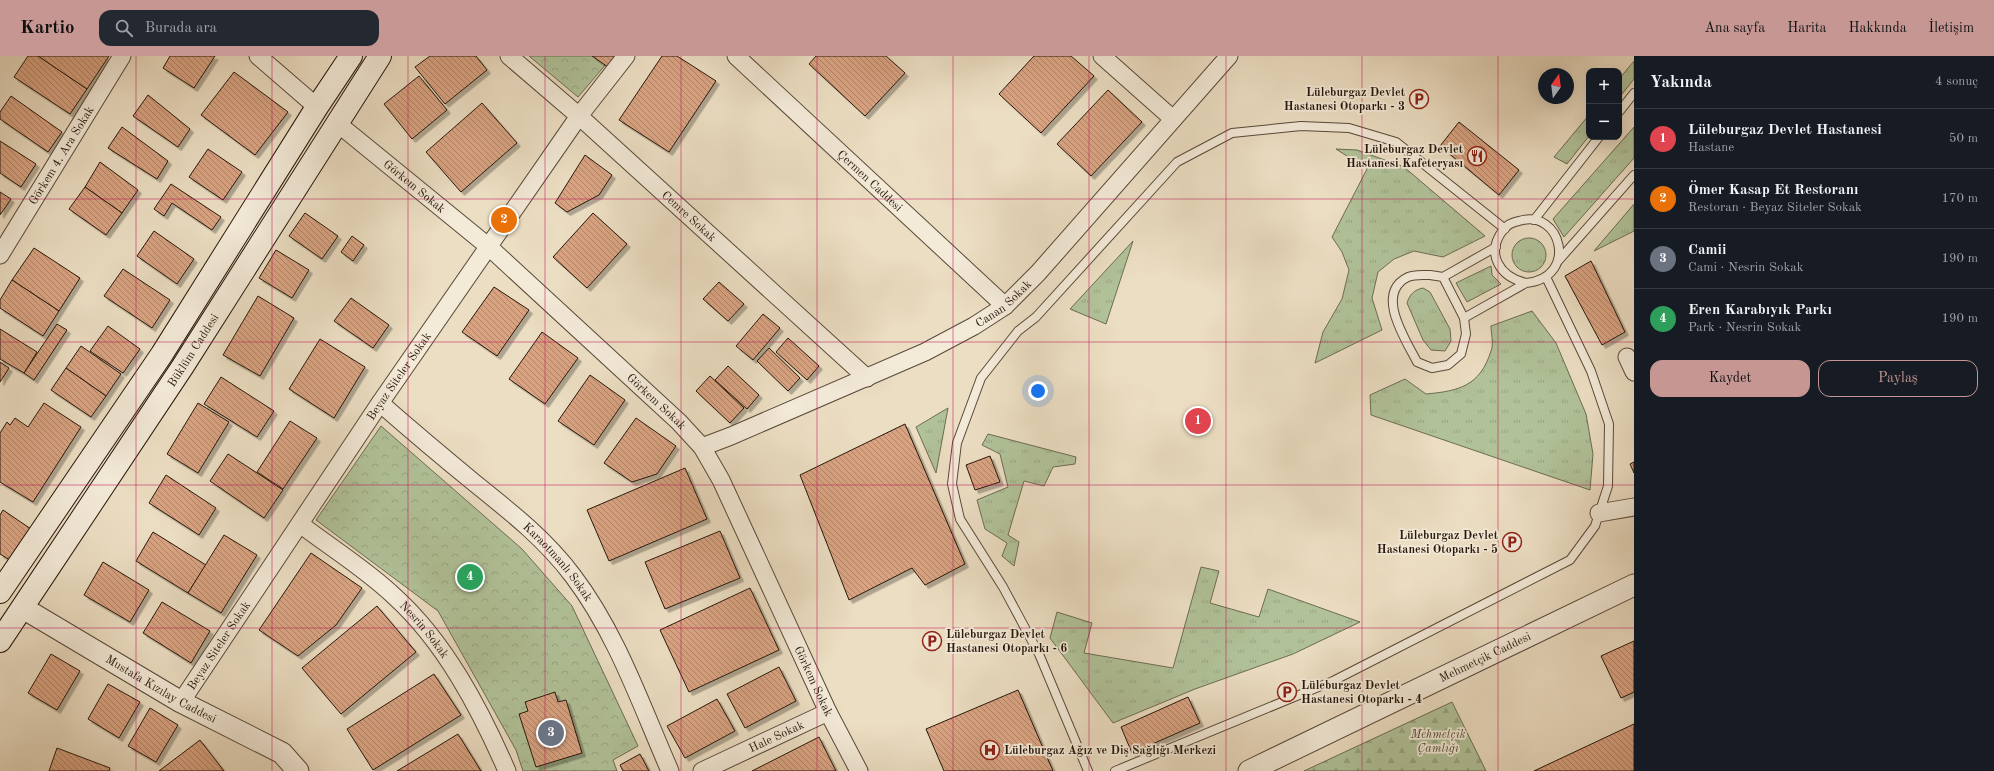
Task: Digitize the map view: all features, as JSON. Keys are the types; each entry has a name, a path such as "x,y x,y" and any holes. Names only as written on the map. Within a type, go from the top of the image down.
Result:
{"main road":[{"name":"Büklüm Caddesi","path":"0,593 162,354 317,107 351,56"},
{"name":"Büklüm Caddesi","path":"0,641 183,366 380,56"},
{"path":"317,107 338,123"},
{"path":"0,593 23,608"}],"street":[{"name":"Görkem 4. Ara Sokak","path":"0,256 122,56"},
{"path":"258,56 317,107"},
{"name":"Cemre Sokak","path":"509,56 579,116 867,378"},
{"name":"Beyaz Siteler Sokak","path":"181,702 380,403 579,116 626,56"},
{"name":"Çermen Caddesi","path":"736,56 1005,306"},
{"path":"1102,56 1173,119"},
{"name":"Canan Sokak","path":"702,447 867,378 932,348 974,326 1005,306 1038,274 1229,56"},
{"name":"Görkem Sokak","path":"338,123 488,247 679,422 702,447 721,480 828,712 859,771"},
{"name":"Karaotmanlı Sokak","path":"380,403 513,513 544,542 574,577 598,613 620,657 670,771"},
{"path":"1599,513 1634,507"},
{"name":"Nesrin Sokak","path":"300,524 394,595 419,620 442,648 482,719 508,771"},
{"name":"Mehmetçik Caddesi","path":"1249,771 1634,585"},
{"name":"Mustafa Kızılay Caddesi","path":"23,608 181,702 282,753 298,771"},
{"name":"Hale Sokak","path":"702,771 828,712"}],"lane":[{"path":"1622,108 1634,93"},
{"path":"1088,771 1039,654 1003,587 960,519 952,484 957,443 981,378 1018,331 1036,317 1177,162 1232,133 1301,126 1349,128 1396,142 1505,228"},
{"path":"1534,220 1597,140"},
{"path":"1558,261 1559,245 1552,230 1544,224 1534,220 1523,219 1513,222 1505,228 1499,237 1496,247 1496,257 1500,267 1507,275 1516,280 1526,283 1536,282 1546,277 1553,270 1558,261 1634,175"},
{"path":"1443,277 1464,318 1466,334 1461,354 1448,365 1432,368 1417,362 1394,315 1392,298 1396,287 1409,277 1430,274 1443,277 1496,247"},
{"path":"1116,771 1333,681 1570,560 1595,526 1608,486 1609,424 1591,371 1546,277"},
{"path":"1464,318 1526,283"}],"green space":[{"path":"529,56 613,56 578,97"},
{"path":"1634,61 1634,79 1622,94 1622,75"},
{"path":"1586,119 1586,140 1567,164 1554,157"},
{"path":"1634,127 1634,158 1564,237 1553,219"},
{"path":"1336,149 1357,150 1404,167 1485,236 1443,257 1414,251 1394,259 1378,272 1372,298 1382,330 1315,363 1323,332 1342,299 1349,270 1342,252 1332,237 1367,169"},
{"path":"1634,204 1634,231 1594,251"},
{"path":"1526,238 1532,238 1536,239 1543,245 1546,255 1545,262 1539,269 1532,272 1526,272 1522,271 1515,265 1512,258 1512,252 1513,248 1519,241"},
{"path":"1133,241 1106,324 1070,309"},
{"path":"1491,266 1492,275 1501,284 1467,302 1456,283"},
{"path":"1423,288 1430,292 1450,329 1451,341 1445,351 1431,350 1423,340 1407,303 1413,293"},
{"path":"1532,311 1556,343 1586,414 1593,454 1590,490 1371,415 1370,395 1405,379 1426,394 1449,391 1467,384 1481,372 1491,351 1491,326"},
{"path":"948,408 936,473 916,427"},
{"path":"381,426 522,549 572,606 638,746 613,760 617,771 523,771 516,750 438,611 316,520"},
{"path":"988,434 1076,457 1075,464 1053,467 1044,486 1024,481 1008,535 1019,542 1014,566 1002,556 1007,543 985,529 977,500 1008,487 1000,454 982,445"},
{"path":"1201,567 1219,571 1210,603 1259,617 1268,589 1360,622 1293,654 1195,689 1113,723 1050,638 1057,612 1092,623 1084,653 1173,668"},
{"name":"Mehmetçik Çamlığı","path":"1452,702 1486,771 1304,771"}],"building":[{"path":"28,56 38,56 87,89 70,114 14,77"},
{"path":"38,56 109,56 87,89"},
{"path":"170,56 215,56 194,88 163,68"},
{"path":"430,56 476,56 487,70 445,104 415,67"},
{"path":"592,56 615,56 608,67"},
{"path":"662,56 677,56 716,81 669,152 619,120"},
{"path":"816,56 886,56 905,73 865,116 809,64"},
{"path":"1034,56 1071,56 1094,76 1041,133 999,94"},
{"path":"234,72 288,112 255,155 201,115"},
{"path":"419,76 447,110 412,139 384,104"},
{"path":"1108,90 1142,122 1091,176 1057,144"},
{"path":"148,95 190,129 178,147 133,116"},
{"path":"11,96 62,132 48,152 0,119 0,112"},
{"path":"482,103 517,143 461,192 426,152"},
{"name":"Lüleburgaz Devlet Hastanesi Kafeteryası","path":"1459,122 1519,170 1499,195 1440,146"},
{"path":"122,127 168,161 157,179 108,148"},
{"path":"0,141 36,164 21,187 0,173"},
{"path":"208,149 242,172 223,200 189,177"},
{"path":"585,155 612,175 599,195 567,212 555,203"},
{"path":"100,162 138,190 122,213 85,187"},
{"path":"171,184 221,217 212,230 172,203 164,216 154,209"},
{"path":"85,187 122,213 106,235 69,209"},
{"path":"0,192 11,199 0,215"},
{"path":"305,213 338,236 322,259 289,236"},
{"path":"593,213 627,244 587,288 553,257"},
{"path":"154,231 194,259 177,284 137,256"},
{"path":"352,236 364,245 353,261 341,252"},
{"path":"34,248 80,278 59,311 12,280"},
{"path":"276,250 309,270 292,298 259,278"},
{"path":"1591,261 1625,332 1602,345 1565,276"},
{"path":"123,269 170,300 152,328 104,296"},
{"path":"12,280 59,311 43,336 0,308 0,300"},
{"path":"719,282 744,304 728,321 703,299"},
{"path":"494,287 529,310 497,356 462,332"},
{"path":"258,296 294,318 260,376 223,355"},
{"path":"351,298 389,325 373,348 334,321"},
{"path":"763,314 780,328 753,360 736,346"},
{"path":"57,324 67,330 34,380 24,373"},
{"path":"108,326 140,349 123,373 90,351"},
{"path":"0,329 37,352 24,373 0,359"},
{"path":"542,332 578,358 545,404 509,379"},
{"path":"788,338 819,366 807,380 776,352"},
{"path":"320,339 365,367 334,418 289,389"},
{"path":"81,346 121,374 106,396 66,368"},
{"path":"769,348 800,378 788,391 757,361"},
{"path":"0,362 9,368 0,382"},
{"path":"728,366 759,395 747,409 715,380"},
{"path":"66,368 106,396 91,417 51,390"},
{"path":"590,375 625,400 594,445 558,421"},
{"path":"710,376 744,408 730,423 696,391"},
{"path":"221,377 274,411 257,437 204,404"},
{"path":"44,403 81,427 33,502 0,482 0,433 7,422 10,425 15,418 28,427"},
{"path":"198,403 229,422 198,473 167,454"},
{"path":"636,418 676,446 657,474 632,482 604,463"},
{"path":"290,421 317,438 283,489 257,472"},
{"path":"905,424 965,564 925,585 912,568 849,600 800,475"},
{"path":"228,454 283,490 264,518 210,481"},
{"path":"990,456 1000,482 975,490 966,465"},
{"path":"1634,462 1634,473 1630,464"},
{"path":"685,468 707,519 609,561 587,510"},
{"path":"166,475 216,508 199,535 149,503"},
{"path":"3,510 31,529 10,560 0,554 0,515"},
{"path":"720,531 740,578 665,609 645,562"},
{"path":"153,532 206,565 188,593 136,561"},
{"path":"224,535 257,555 221,613 188,593"},
{"path":"311,553 362,588 336,625 298,656 259,630"},
{"path":"103,562 149,590 130,622 84,595"},
{"path":"750,588 779,650 689,692 660,630"},
{"path":"162,602 210,631 191,663 143,633"},
{"path":"377,606 416,652 341,714 302,668"},
{"path":"1634,641 1634,692 1621,698 1601,656"},
{"path":"51,654 80,671 57,710 28,693"},
{"path":"779,667 796,701 745,728 727,694"},
{"path":"434,674 461,715 373,770 347,729"},
{"path":"108,684 140,702 119,738 88,719"},
{"name":"Lüleburgaz Ağız ve Diş Sağlığı Merkezi","path":"1018,690 1053,771 944,771 926,729"},
{"path":"555,692 558,702 566,700 582,753 536,767 519,714 528,711 525,702"},
{"path":"1188,697 1200,723 1132,753 1121,727"},
{"path":"717,699 735,731 685,758 667,726"},
{"path":"150,708 178,725 156,762 128,746"},
{"path":"1634,724 1634,771 1534,771"},
{"path":"458,734 481,771 397,771"},
{"path":"819,737 836,771 752,771"},
{"path":"200,740 224,771 159,771"},
{"path":"57,748 110,768 109,771 49,771"},
{"path":"640,754 649,771 623,771 620,765"}],"place":[{"name":"Lüleburgaz Devlet Hastanesi Otoparkı - 3","path":"1419,99"},
{"name":"Lüleburgaz Devlet Hastanesi Kafeteryası","path":"1477,156"},
{"name":"Ömer Kasap Et Restoranı","path":"504,220"},
{"name":"Lüleburgaz Devlet Hastanesi","path":"1198,421"},
{"name":"Lüleburgaz Devlet Hastanesi Otoparkı - 5","path":"1512,542"},
{"name":"Eren Karabıyık Parkı","path":"470,577"},
{"name":"Lüleburgaz Devlet Hastanesi Otoparkı - 6","path":"932,641"},
{"name":"Lüleburgaz Devlet Hastanesi Otoparkı - 4","path":"1287,692"},
{"name":"Camii","path":"551,733"},
{"name":"Lüleburgaz Ağız ve Diş Sağlığı Merkezi","path":"990,750"}]}
